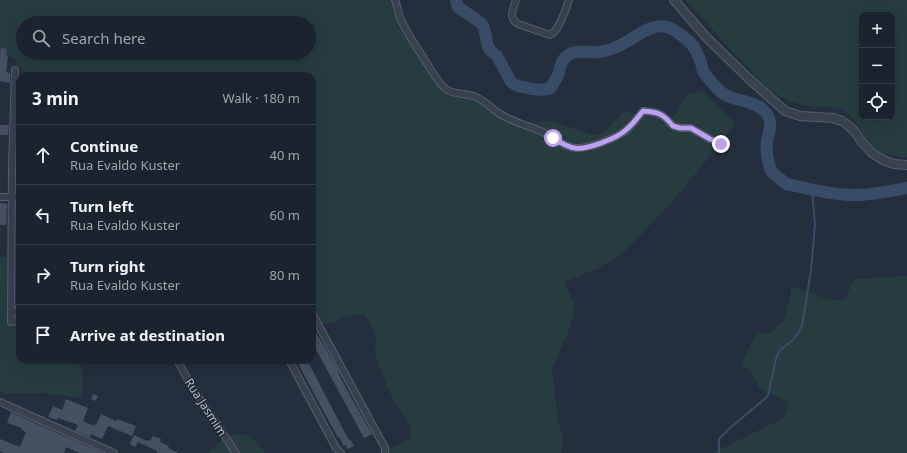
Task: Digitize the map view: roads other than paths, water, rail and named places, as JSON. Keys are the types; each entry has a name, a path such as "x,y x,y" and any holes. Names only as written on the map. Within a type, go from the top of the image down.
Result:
{"street":[{"path":"395,0 399,14 409,34 430,69 446,89 457,93 474,96 503,116 545,133 564,145 576,148 594,145 613,138 626,130 643,111 654,112 666,117 673,126 680,128 691,128 721,144"},
{"path":"516,0 512,12 514,21 518,24 550,35 554,33 558,26 569,0"},
{"path":"674,0 706,36 747,77 785,111 800,116 833,118 842,121 855,132 872,153 883,160 894,164 907,165"},
{"path":"16,72 15,70 11,262 11,322 16,321"},
{"path":"0,197 16,197"},
{"path":"12,313 16,312"},
{"path":"316,320 385,448 385,453"},
{"name":"Rua Jasmim","path":"179,364 192,387 236,453"},
{"path":"290,364 341,453"},
{"path":"0,402 114,453"}],"waterway":[{"path":"456,0 458,7 481,23 484,28 490,50 497,56 511,82 531,89 543,90 551,88 558,75 562,62 570,54 578,52 599,52 611,49 657,26 665,26 685,38 693,46 699,57 703,71 721,92 733,98 751,103 762,109 767,114 770,121 767,145 771,171 786,184 844,195 872,194 907,188"},
{"path":"719,453 719,439 768,396 776,358 780,350 794,339 802,326 811,270 815,225 812,189"}]}
